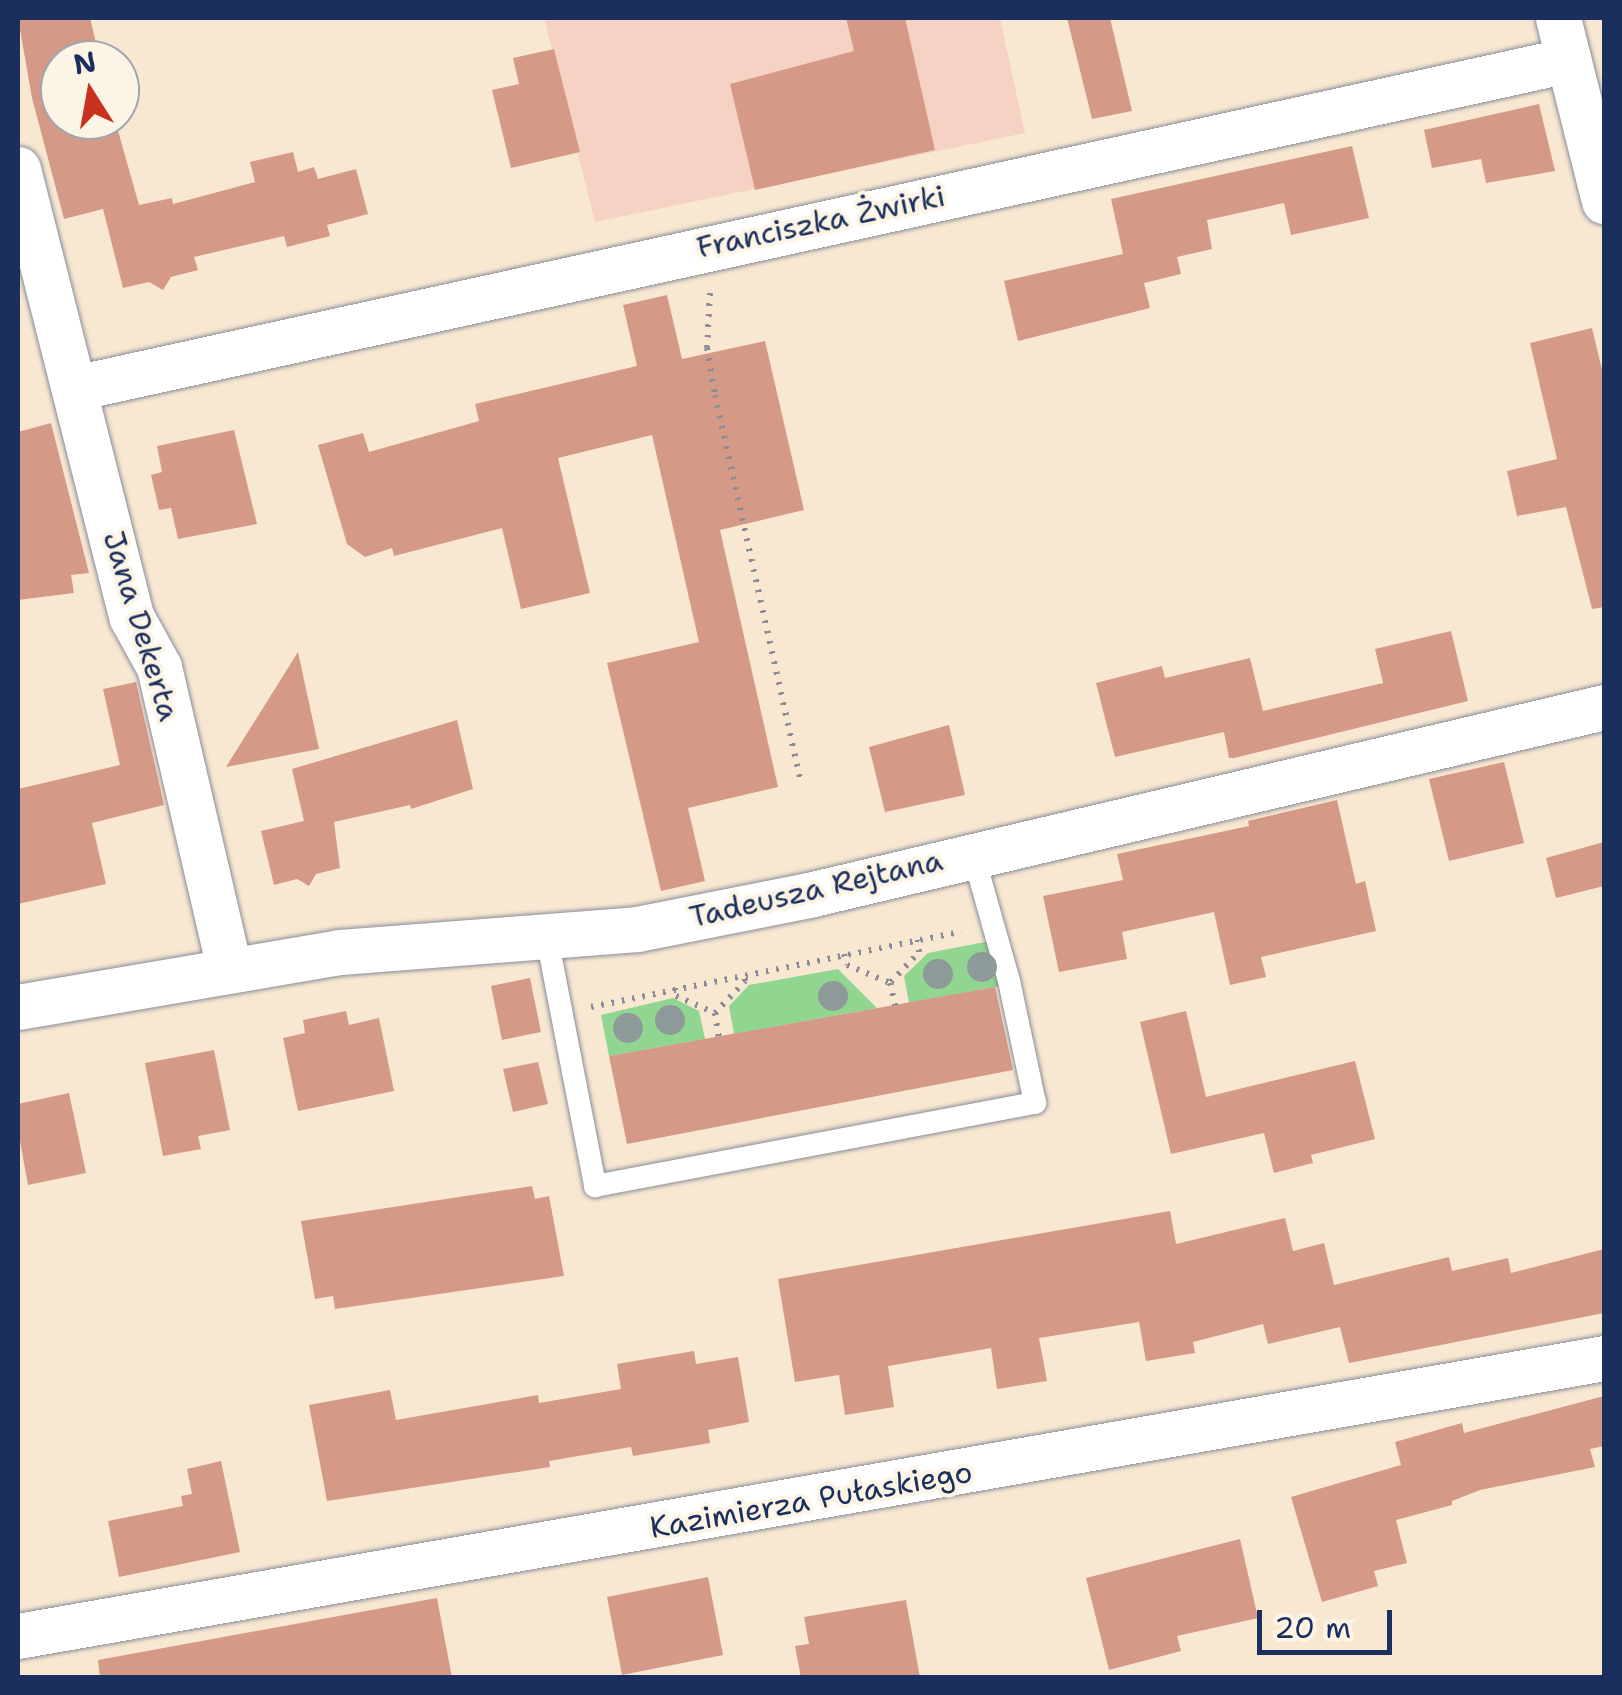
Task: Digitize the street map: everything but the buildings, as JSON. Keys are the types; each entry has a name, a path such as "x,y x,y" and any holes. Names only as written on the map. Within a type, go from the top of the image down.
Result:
{"street":[{"path":"1563,39 1604,201"},
{"name":"Franciszka Żwirki","path":"75,388 700,248 1563,39"},
{"name":"Jana Dekerta","path":"18,169 28,252 75,388 132,618 159,667 229,968"},
{"name":"Tadeusza Rejtana","path":"18,1007 340,952 637,929 813,894 1604,707"},
{"name":"Kazimierza Pułaskiego","path":"18,1636 1604,1358"}],"lane":[{"path":"548,938 595,1186 1036,1103 974,854"}],"path":[{"path":"700,248 710,286 707,348 715,396 800,778"},
{"path":"561,1014 744,973 993,926"},
{"path":"890,983 919,952 918,940"},
{"path":"844,954 847,964 890,983"},
{"path":"714,1013 745,982 744,973"},
{"path":"890,983 895,1005"},
{"path":"674,988 676,996 714,1013"},
{"path":"714,1013 718,1037"}],"shaded area":[{"path":"544,18 1000,18 1025,133 595,222"}],"green space":[{"path":"990,941 1001,986 909,1003 904,976 928,953"},
{"path":"838,969 877,1008 734,1034 729,1006 749,985"},
{"path":"673,998 699,1011 705,1039 609,1056 601,1015"}]}
